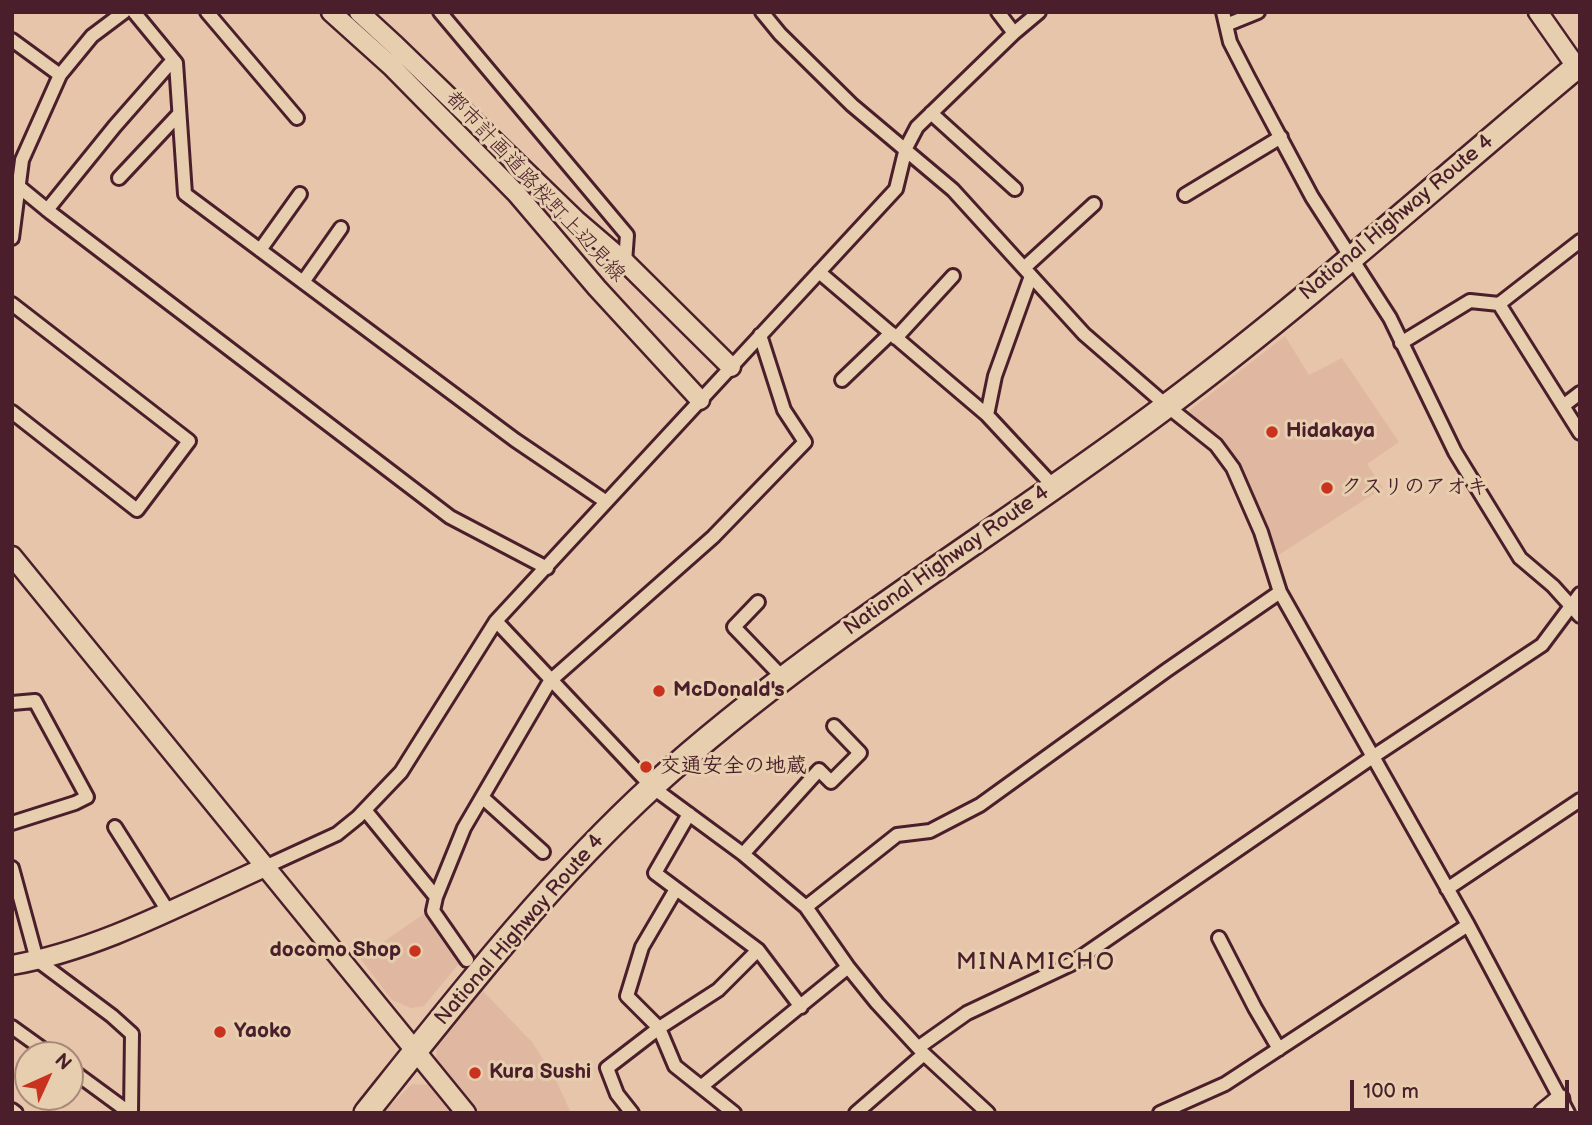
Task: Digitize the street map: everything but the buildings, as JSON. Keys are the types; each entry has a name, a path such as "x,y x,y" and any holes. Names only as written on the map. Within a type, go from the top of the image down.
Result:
{"highway":[{"name":"National Highway Route 4","path":"366,1113 536,907 601,836 713,733 783,678 1167,406 1255,338 1579,67"}],"street":[{"path":"12,238 15,183 22,160 60,75 92,36 124,12"},
{"path":"134,12 176,63 185,194 515,440 605,501"},
{"path":"206,12 297,118"},
{"name":"都市計画道路桜町上辺見線","path":"331,12 391,66 517,194 597,288 700,400"},
{"name":"都市計画道路桜町上辺見線","path":"359,12 432,79 576,220 625,262 732,367"},
{"path":"440,12 627,234 625,262"},
{"path":"762,12 780,34 852,105 953,190 1084,334 1167,406 1204,434 1233,468 1261,532 1279,592 1468,925 1564,1106 1543,1113"},
{"path":"998,12 1014,33"},
{"path":"12,965 90,945 168,911 337,834 365,810 401,772 496,621 896,189 906,148 917,127 1039,12"},
{"path":"1258,12 1225,19 1230,42 1312,197 1390,318 1455,452 1520,558 1553,586 1576,611"},
{"path":"1538,12 1579,67"},
{"path":"12,40 60,75"},
{"path":"47,210 173,60"},
{"path":"931,113 1015,189"},
{"path":"119,178 179,114"},
{"path":"1185,195 1281,137"},
{"path":"15,183 450,517 547,568"},
{"path":"260,250 300,194"},
{"path":"987,415 995,376 1028,272 1094,204"},
{"path":"303,282 341,228"},
{"path":"1401,343 1470,302 1499,304 1580,241"},
{"path":"819,272 987,415 1054,487"},
{"path":"842,380 894,335 953,276"},
{"path":"12,304 189,441 137,510 12,412"},
{"path":"1499,304 1580,433"},
{"path":"467,960 433,911 436,897 464,828 550,681 712,537 805,442 784,410 761,335"},
{"path":"1563,406 1580,393"},
{"path":"12,555 466,1113"},
{"path":"806,907 897,835 930,831 980,805 1279,592"},
{"path":"856,1113 921,1050 967,1013 1071,964 1374,756 1542,645 1576,611 1580,594"},
{"path":"758,602 734,627 783,678"},
{"path":"496,621 652,787 743,854 806,907 877,1003 921,1050 988,1113"},
{"path":"12,703 34,701 88,797 12,823"},
{"path":"743,854 820,770 831,782 860,753 834,726"},
{"path":"482,797 543,852"},
{"path":"1447,889 1580,800"},
{"path":"365,810 436,897"},
{"path":"689,814 655,873 758,950 801,1007"},
{"path":"115,827 168,911"},
{"path":"12,868 37,960 132,1034 131,1113"},
{"path":"676,889 642,947 627,996 659,1028 675,1066 734,1113"},
{"path":"1160,1113 1225,1084 1468,925"},
{"path":"1219,938 1279,1049"},
{"path":"632,1113 617,1094 607,1068 659,1028 718,990 758,950"},
{"path":"702,1086 848,967"},
{"path":"12,1027 32,1041"},
{"path":"84,1079 131,1113"}],"shaded area":[{"path":"1285,336 1309,375 1342,358 1399,442 1367,464 1383,488 1274,558 1261,510 1240,470 1217,440 1185,414"},
{"path":"428,911 461,961 424,1006 411,1008 392,1000 360,958"},
{"path":"482,990 532,1042 555,1078 571,1113 475,1113 439,1071 436,1061 437,1045"},
{"path":"412,1084 430,1085 454,1113 383,1113"}],"place":[{"name":"Hidakaya","path":"1272,432"},
{"name":"クスリのアオキ","path":"1327,488"},
{"name":"McDonald's","path":"659,691"},
{"name":"交通安全の地蔵","path":"646,767"},
{"name":"docomo Shop","path":"415,951"},
{"name":"Yaoko","path":"220,1032"},
{"name":"Kura Sushi","path":"475,1073"}],"district":[{"name":"MINAMICHO","path":"1036,963"}]}
